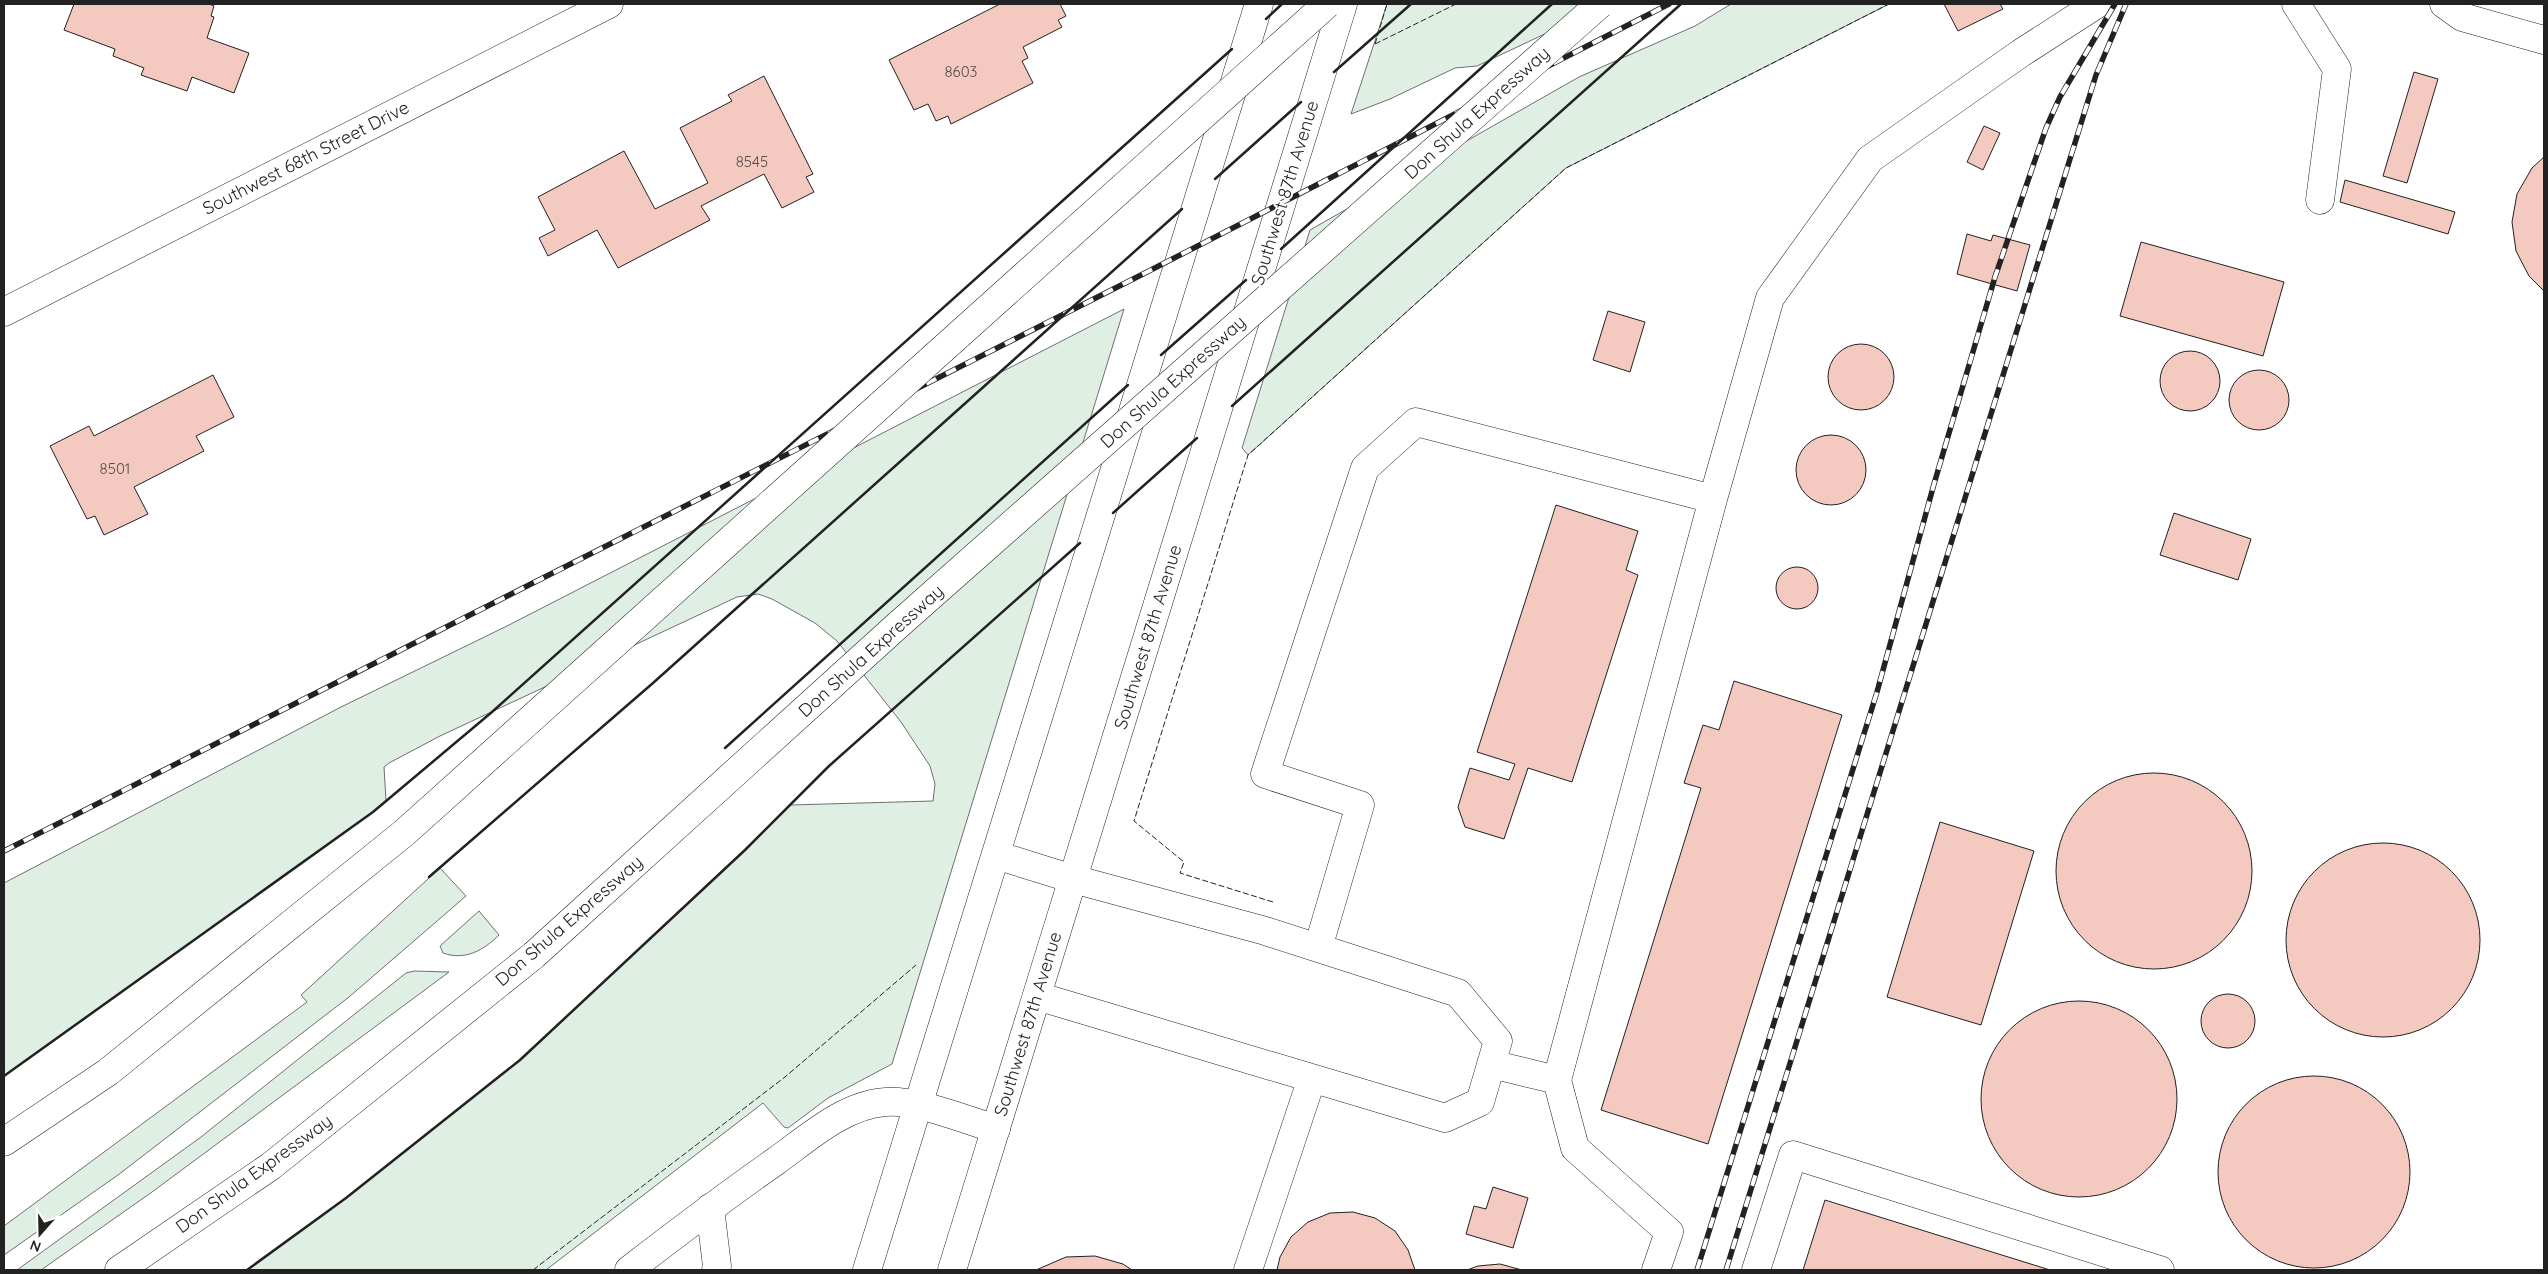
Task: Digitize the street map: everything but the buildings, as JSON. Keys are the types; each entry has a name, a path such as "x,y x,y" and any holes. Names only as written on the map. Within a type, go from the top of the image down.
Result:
{"main road":[{"name":"Southwest 68th Street Drive","path":"4,312 609,4"},
{"path":"867,1270 1258,4"},
{"path":"4,1142 108,1072 404,833 1327,4"},
{"name":"Southwest 87th Avenue","path":"952,1270 1343,4"},
{"name":"Don Shula Expressway","path":"119,1270 272,1166 534,955 898,625 1600,4"},
{"path":"1656,1270 1669,1232 1576,1148 1557,1080 1713,499 1770,298 1870,159 2021,53 2097,4"},
{"path":"2296,4 2337,69 2320,200"},
{"path":"2444,4 2462,18 2544,40"},
{"path":"1318,948 1360,805 1265,774 1364,468 1416,422 1713,499"},
{"path":"996,855 1073,879 1262,930 1458,993 1498,1041 1480,1102 1445,1118 1037,996"},
{"path":"1492,1064 1557,1080"},
{"path":"1248,1270 1312,1078"},
{"path":"629,1270 710,1208 846,1114 867,1104 888,1101 918,1106 996,1129"},
{"path":"1756,1270 1793,1155 2160,1270"},
{"path":"710,1208 716,1270"}],"green space":[{"path":"1387,4 1608,4 1477,66 1455,68 1390,99 1351,114"},
{"path":"1731,4 1889,4 1566,168 1248,455 1242,448 1310,230 1579,77 1695,26"},
{"path":"1124,309 892,1064 828,1098 788,1128 784,1127 763,1103 546,1270 247,1270 346,1198 520,1060 745,850 790,805 933,801 935,784 930,766 901,722 837,641 815,623 772,599 758,594 737,597 440,736 389,763 384,767 386,801 373,812 4,1076 4,883 341,707 507,626"},
{"path":"440,868 466,896 349,997 118,1175 4,1255 4,1226 307,1002 301,995"},
{"path":"479,911 499,935 474,953 459,956 443,953 440,946"},
{"path":"414,971 449,972 152,1192 41,1270 17,1270 201,1137 406,973"}],"railway":[{"path":"4,851 1145,273 1669,4"},
{"path":"1697,1270 1877,692 1934,484 1995,277 2046,128 2060,97 2115,4"},
{"path":"1726,1270 2096,75 2126,4"}],"fence":[{"path":"1375,44 1387,4"},
{"path":"1375,44 1456,4"},
{"path":"1273,902 1180,873 1184,862 1134,821 1248,455 1566,168 1889,4"},
{"path":"533,1270 785,1077 916,965"}],"wall":[{"path":"1266,19 1282,4"},
{"path":"1334,72 1411,4"},
{"path":"1281,249 1552,4"},
{"path":"1232,406 1681,4"},
{"path":"4,1076 373,812 492,712 1232,49"},
{"path":"1215,179 1301,102"},
{"path":"429,877 653,683 1182,209"},
{"path":"1161,355 1246,280"},
{"path":"725,748 1128,385"},
{"path":"1113,513 1197,438"},
{"path":"247,1270 346,1198 520,1060 745,850 829,766 1080,543"}]}
